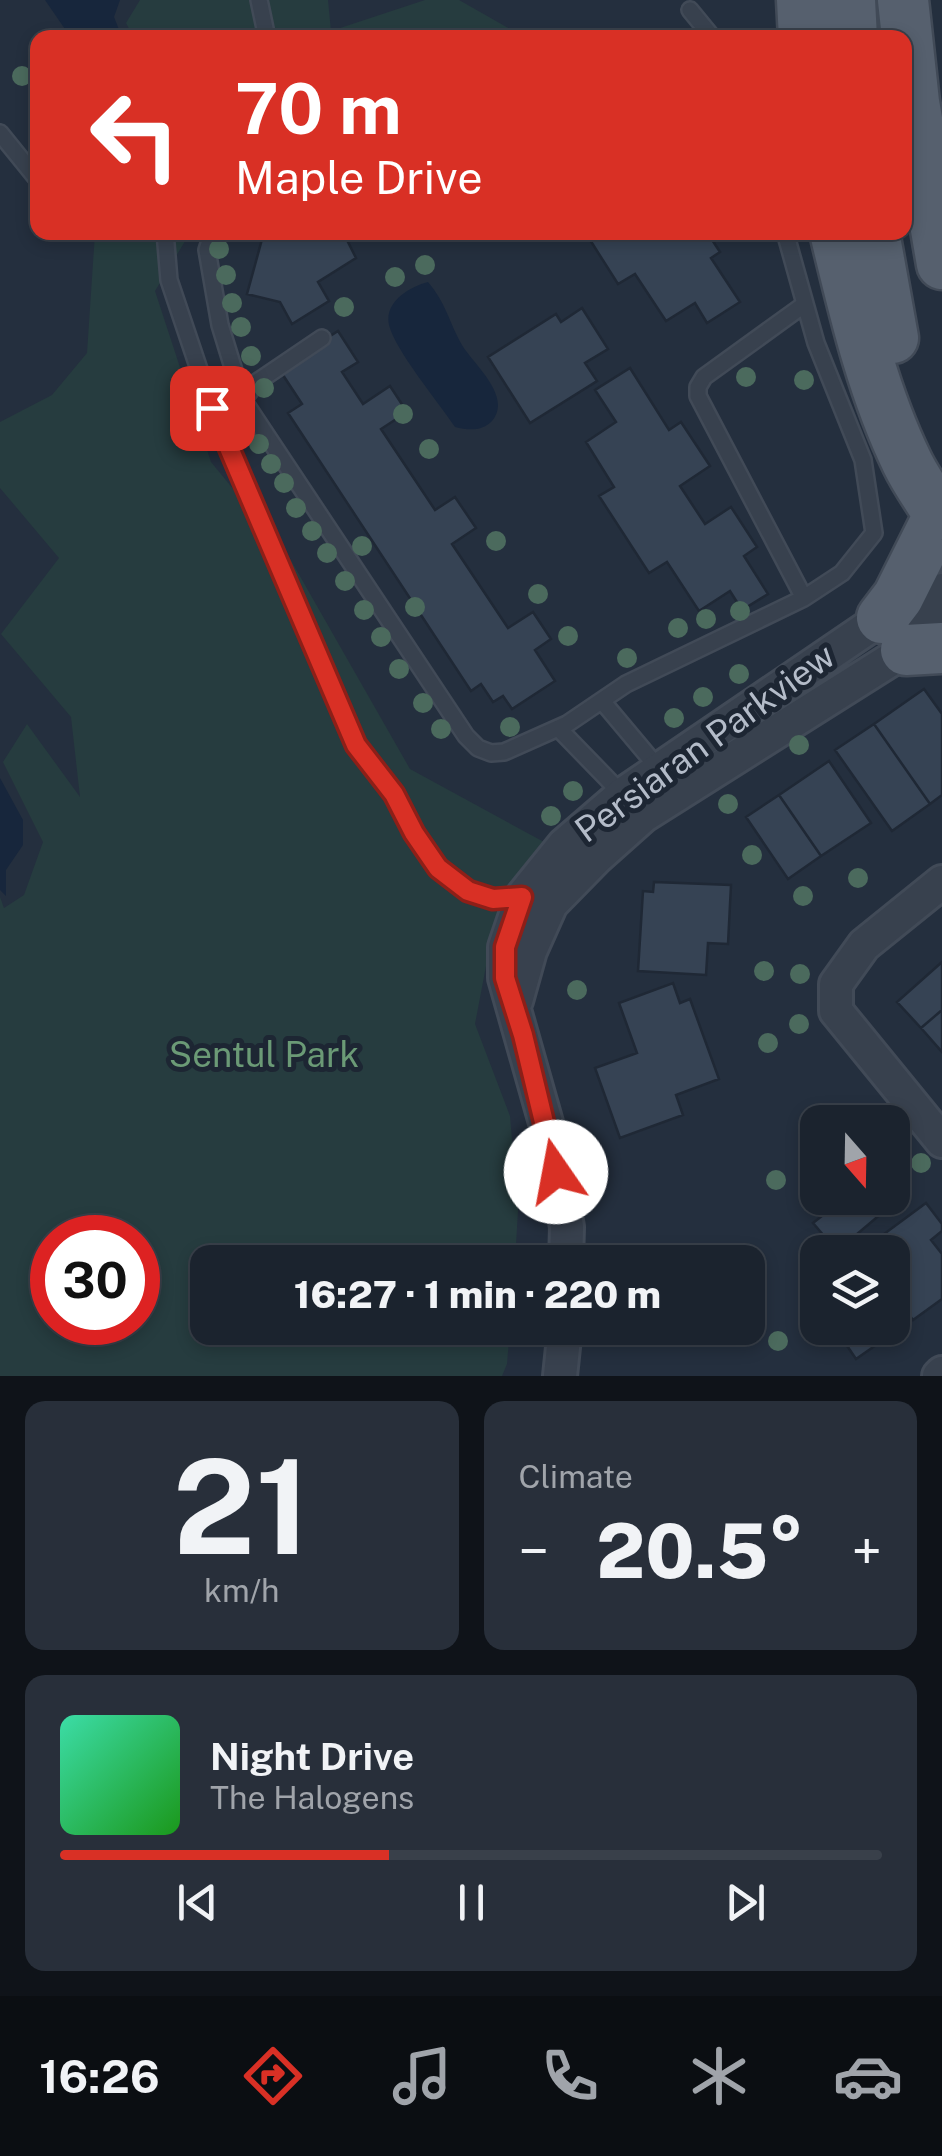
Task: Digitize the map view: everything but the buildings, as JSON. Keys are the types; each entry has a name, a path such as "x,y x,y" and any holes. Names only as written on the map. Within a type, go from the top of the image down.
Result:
{"main road":[{"path":"802,0 804,30"},
{"path":"850,0 852,30"},
{"path":"903,0 908,30"},
{"path":"912,50 937,182 942,264"},
{"path":"837,240 860,335 884,406 908,464 941,519"},
{"path":"875,240 894,340 941,519 898,597 910,639"}],"street":[{"name":"Persiaran Parkview","path":"632,806 658,769 910,639 942,590"},
{"name":"Persiaran Parkview","path":"536,901 564,845 910,639 942,610"},
{"path":"942,882 864,945 836,984 836,1011 942,1140"},
{"path":"536,901 505,947 505,978 552,1144 567,1227 566,1245"},
{"path":"560,1376 563,1345"}],"lane":[{"path":"259,0 265,30"},
{"path":"690,10 706,30"},
{"path":"0,133 30,170"},
{"path":"165,240 169,280 212,408 356,745 394,794 438,868 468,891 493,899 536,901"},
{"path":"210,240 207,250 220,325 242,400 466,736 478,748 491,753 504,752 558,728 626,684 804,598 842,573 874,534 863,460 816,343 787,240"},
{"path":"804,598 698,396 698,387 704,377 805,304"},
{"path":"242,400 257,382 322,338"},
{"path":"602,702 658,769"},
{"path":"558,728 632,806"}],"green space":[{"path":"140,0 328,0 331,30 130,30 126,23"},
{"path":"425,0 459,0 512,30 334,30"},
{"name":"Sentul Park","path":"95,240 186,240 155,291 211,462 289,557 410,769 544,842 495,919 475,1024 510,1116 518,1211 516,1245 190,1245 190,1345 509,1345 502,1376 0,1376 0,897 4,908 24,895 43,842 3,762 27,724 80,797 71,717 1,634 59,558 0,488 0,422 52,395 87,353"}],"water":[{"path":"45,0 120,0 114,17 119,30 66,30"},
{"path":"428,282 462,345 495,391 497,411 492,421 479,429 455,427 408,362 389,325 394,303 406,292"},
{"path":"0,778 23,820 23,845 6,870 6,896 0,890"}],"route":[{"path":"212,408 356,745 394,794 438,868 468,891 493,899 522,897 505,947 505,978 552,1144 556,1172"}]}
